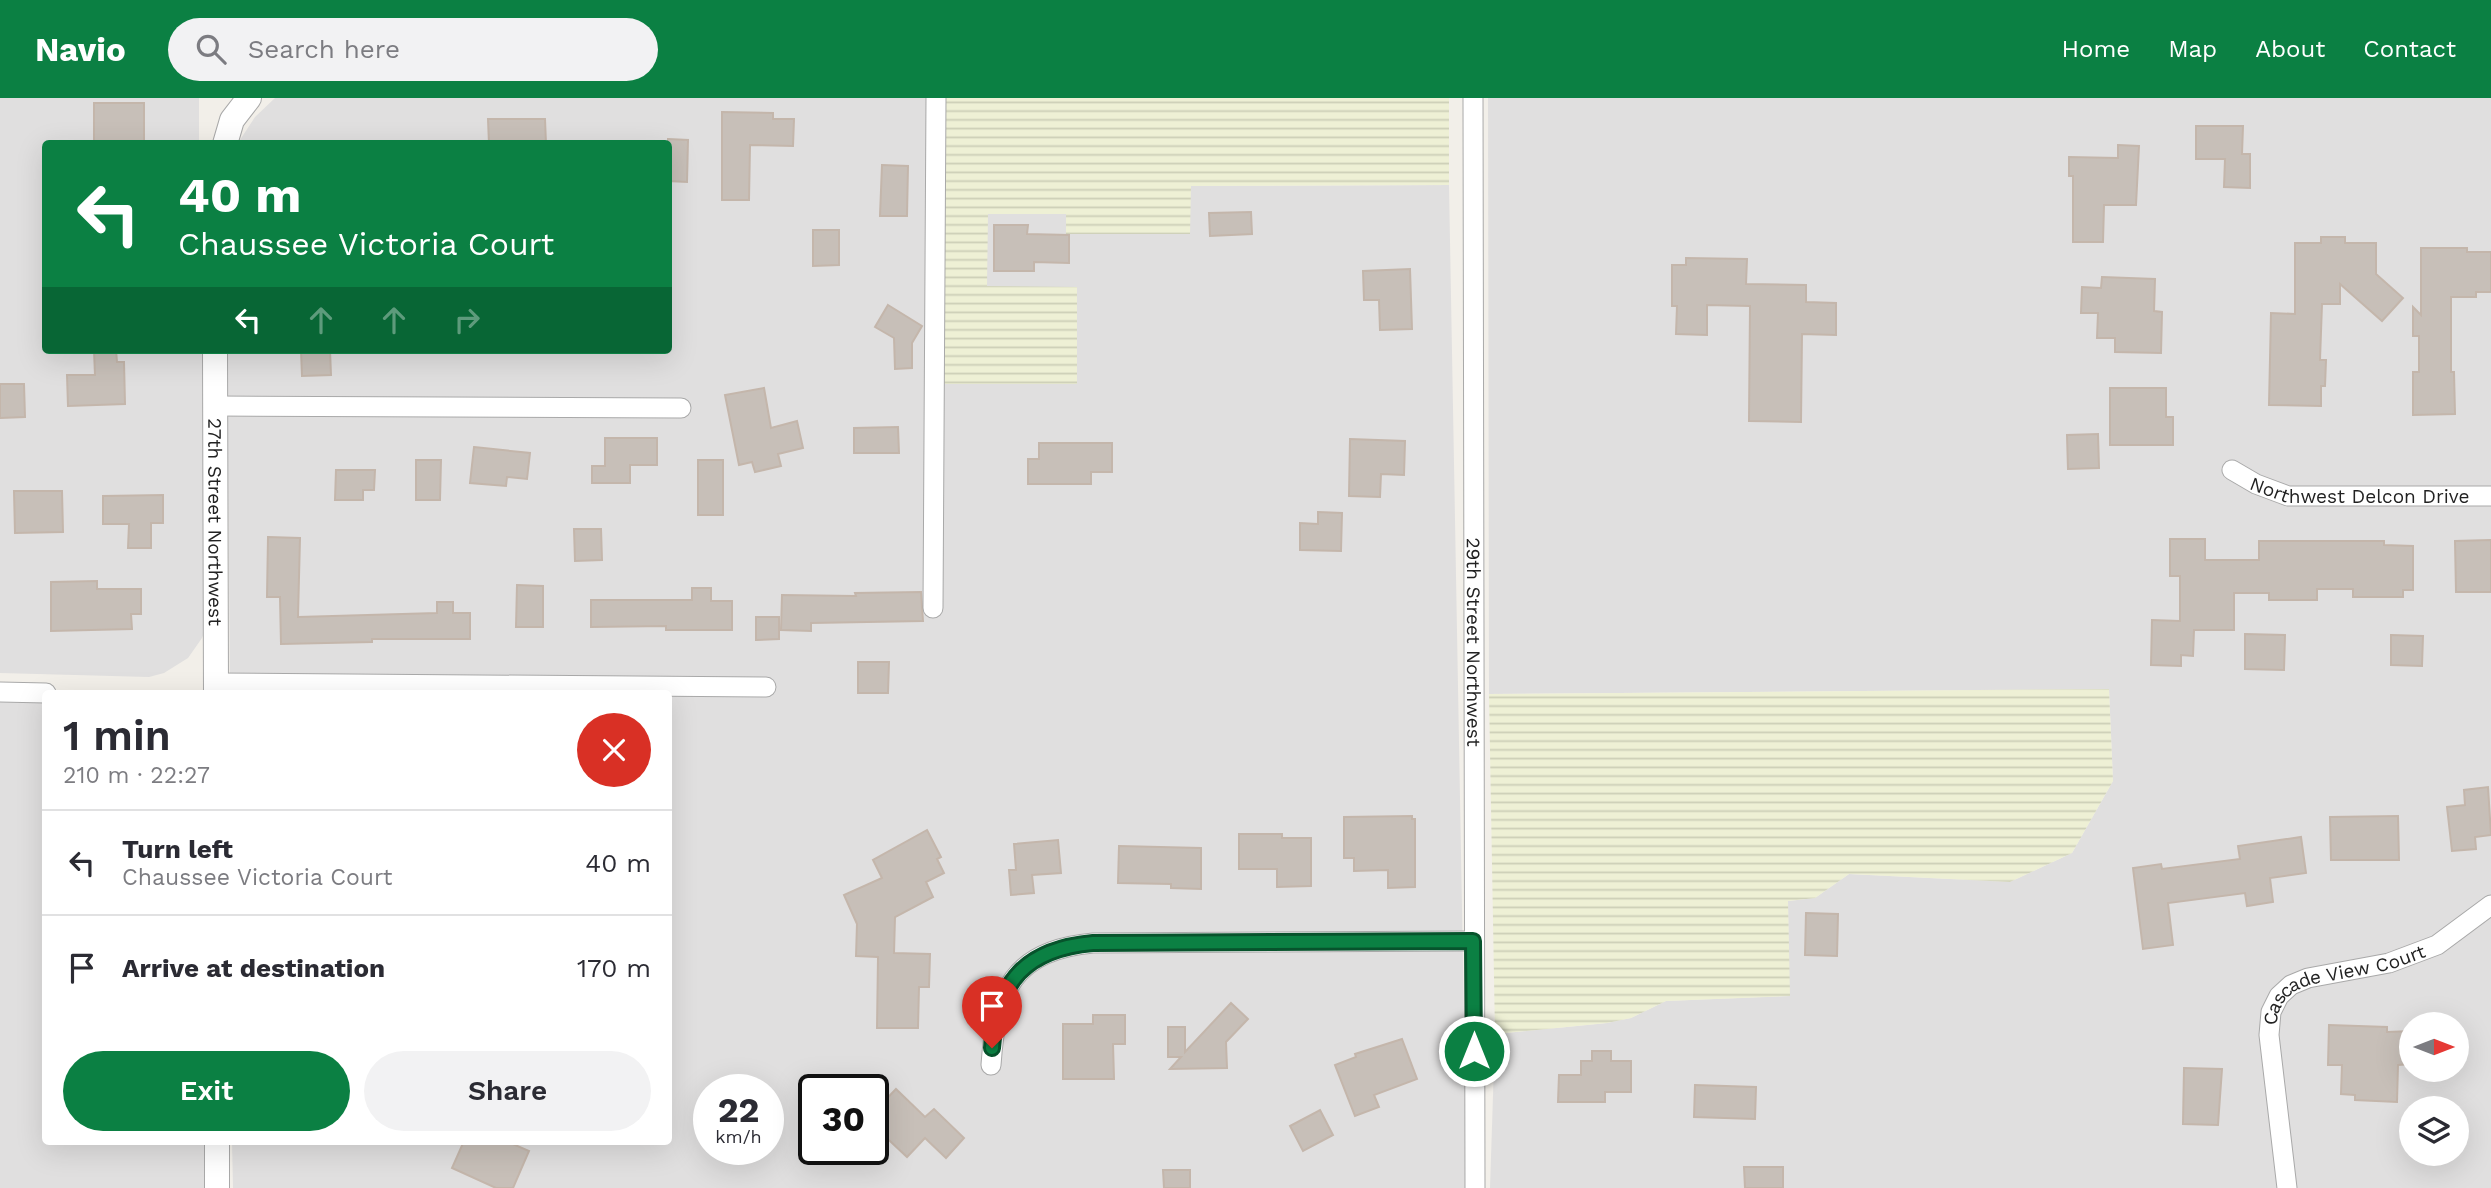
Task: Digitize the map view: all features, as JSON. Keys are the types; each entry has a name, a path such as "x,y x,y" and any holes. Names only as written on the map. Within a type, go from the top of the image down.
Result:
{"street":[{"path":"229,121 250,98"},
{"path":"933,608 936,98"},
{"name":"29th Street Northwest","path":"1473,98 1475,1188"},
{"name":"27th Street Northwest","path":"215,354 216,688"},
{"path":"216,406 681,408"},
{"name":"Northwest Delcon Drive","path":"2232,470 2256,484 2288,496 2491,496"},
{"path":"216,688 766,687"},
{"path":"0,692 42,693"},
{"name":"Cascade View Court","path":"2287,1188 2269,1034 2271,1012 2279,996 2291,985 2308,978 2389,963 2437,945 2491,905"},
{"path":"991,1065 993,1031 1003,998 1016,974 1041,954 1067,946 1093,943 1473,941"},
{"path":"217,1145 217,1188"}],"shaded area":[{"path":"0,98 199,98 199,140 42,140 42,354 203,354 206,627 188,658 164,673 149,677 0,673"},
{"path":"275,98 943,98 987,286 987,214 1066,214 1066,234 1190,233 1190,186 1449,185 1467,1188 233,1188 232,1145 672,1145 672,690 230,690 227,354 672,354 672,140 240,140 255,117"},
{"path":"1488,98 2491,98 2491,1188 1490,1188 1495,1034 1607,1023 1631,1018 1666,1001 1789,996 1788,901 1815,898 1849,874 2010,882 2072,853 2113,781 2109,689 1489,694"},
{"path":"0,700 42,701 42,1145 205,1145 205,1188 0,1188"}],"green space":[{"path":"943,98 1449,98 1449,185 1191,186 1190,234 1066,234 1066,214 988,214 987,286 1077,287 1077,384 943,384"},
{"path":"2109,689 2113,781 2072,853 2010,882 1849,874 1815,898 1788,901 1790,996 1666,1001 1631,1018 1607,1023 1495,1034 1489,694"}],"building":[{"path":"94,103 144,103 144,140 94,140"},
{"path":"722,112 773,113 773,119 794,119 793,146 750,145 749,200 722,200"},
{"path":"488,119 545,119 546,140 489,140"},
{"path":"2196,126 2243,126 2242,154 2250,154 2250,188 2224,187 2225,159 2196,159"},
{"path":"668,139 688,140 687,182 672,181 672,140"},
{"path":"2118,145 2139,146 2136,205 2104,205 2103,242 2073,242 2073,176 2069,176 2069,157 2118,158"},
{"path":"882,165 908,166 907,216 880,216"},
{"path":"1251,212 1252,234 1210,236 1209,213"},
{"path":"994,225 1028,225 1027,234 1069,235 1069,263 1034,262 1034,271 994,271"},
{"path":"813,230 839,230 839,265 813,266"},
{"path":"2321,237 2345,237 2345,243 2376,243 2376,274 2403,298 2382,321 2340,284 2340,304 2322,304 2320,360 2326,360 2325,386 2321,386 2321,406 2269,405 2271,313 2295,314 2295,243 2321,243"},
{"path":"2421,248 2467,248 2467,252 2491,252 2491,292 2476,292 2476,297 2451,297 2451,372 2454,372 2455,414 2413,415 2413,372 2419,372 2419,336 2413,336 2413,307 2421,315"},
{"path":"1686,258 1747,259 1746,284 1806,285 1806,302 1836,303 1836,335 1802,334 1801,422 1749,421 1750,306 1707,305 1707,335 1676,334 1677,306 1672,306 1672,265 1686,265"},
{"path":"1410,269 1412,329 1380,330 1379,300 1364,300 1363,271"},
{"path":"2102,277 2155,279 2154,311 2162,312 2161,353 2115,352 2115,338 2097,338 2098,313 2081,313 2082,287 2101,288"},
{"path":"888,305 922,326 912,343 912,368 895,369 894,338 875,327"},
{"path":"94,354 116,354 117,362 124,362 125,404 68,406 67,375 95,375"},
{"path":"301,354 330,354 331,375 302,376"},
{"path":"0,384 24,384 25,417 0,418"},
{"path":"764,388 771,428 797,421 803,448 778,454 781,466 755,472 752,462 739,465 725,395"},
{"path":"2110,388 2166,388 2166,417 2173,417 2173,445 2110,445"},
{"path":"898,427 899,453 854,453 854,428"},
{"path":"2098,434 2099,468 2068,469 2067,435"},
{"path":"605,438 657,438 657,465 630,465 630,483 592,483 592,466 605,466"},
{"path":"1350,439 1405,441 1404,475 1381,474 1380,497 1349,496"},
{"path":"1039,443 1112,443 1112,472 1091,472 1091,484 1028,484 1028,459 1039,459"},
{"path":"474,447 530,453 527,479 507,477 506,486 470,483"},
{"path":"416,460 441,460 440,500 416,500"},
{"path":"698,460 723,460 723,515 698,515"},
{"path":"336,470 375,470 374,490 363,490 363,500 335,500"},
{"path":"14,491 62,491 63,532 15,533"},
{"path":"163,495 163,523 151,523 151,548 128,548 129,524 103,524 103,496"},
{"path":"1318,512 1342,513 1341,551 1300,550 1300,523 1318,524"},
{"path":"574,529 601,529 602,560 575,561"},
{"path":"268,537 300,538 298,617 437,613 437,602 453,602 453,613 470,613 470,639 372,639 372,642 281,644 280,597 267,597"},
{"path":"2170,539 2205,539 2205,560 2259,560 2259,541 2384,541 2384,545 2413,546 2413,590 2403,590 2403,597 2353,597 2353,589 2317,589 2317,600 2269,600 2269,593 2234,593 2234,630 2194,630 2193,656 2181,655 2181,666 2151,665 2152,620 2180,621 2180,576 2170,576"},
{"path":"2491,540 2491,592 2456,592 2455,541"},
{"path":"97,581 97,589 141,589 141,614 131,614 132,629 51,631 51,582"},
{"path":"517,585 543,586 543,627 516,627"},
{"path":"692,588 711,588 711,601 732,601 732,630 666,630 666,626 591,627 591,600 692,600"},
{"path":"921,592 923,621 811,623 811,631 781,630 782,595 856,596 855,593"},
{"path":"756,617 779,617 779,639 756,640"},
{"path":"2245,634 2285,635 2284,670 2245,669"},
{"path":"2391,635 2423,636 2422,666 2391,665"},
{"path":"858,662 889,662 888,693 858,693"},
{"path":"2488,787 2491,835 2475,837 2476,849 2452,851 2447,807 2465,805 2464,790"},
{"path":"1412,816 1412,819 1415,819 1415,887 1388,888 1388,870 1354,871 1354,858 1344,858 1344,817"},
{"path":"2398,816 2399,860 2331,860 2330,817"},
{"path":"927,830 941,857 937,859 944,873 926,882 933,897 895,917 894,953 930,954 929,987 919,987 918,1028 877,1028 878,957 856,956 857,924 844,895 882,878 873,860"},
{"path":"1239,834 1282,834 1282,838 1311,838 1311,886 1277,887 1277,869 1239,869"},
{"path":"2301,837 2306,873 2270,878 2273,902 2247,906 2245,893 2168,903 2173,945 2143,949 2133,868 2161,864 2162,869 2240,859 2238,846"},
{"path":"1058,840 1061,873 1032,875 1034,893 1011,895 1009,870 1016,870 1014,844"},
{"path":"1119,846 1201,848 1201,889 1171,888 1171,884 1118,883"},
{"path":"1806,913 1838,914 1837,956 1805,955"},
{"path":"1231,1003 1248,1019 1226,1042 1227,1068 1170,1069 1181,1057 1168,1057 1168,1027 1185,1027 1185,1052"},
{"path":"1093,1015 1125,1015 1125,1044 1113,1044 1114,1079 1063,1079 1063,1024 1093,1024"},
{"path":"2329,1025 2387,1027 2387,1032 2399,1032 2397,1102 2355,1100 2355,1095 2341,1094 2342,1065 2328,1065"},
{"path":"1402,1039 1417,1079 1374,1095 1379,1107 1355,1116 1335,1065 1356,1057 1355,1054"},
{"path":"1592,1051 1611,1051 1611,1061 1631,1061 1631,1092 1605,1092 1605,1102 1558,1102 1559,1075 1581,1075 1581,1061 1592,1061"},
{"path":"2184,1068 2222,1069 2218,1125 2183,1124"},
{"path":"1695,1085 1756,1087 1755,1119 1694,1117"},
{"path":"896,1089 925,1117 934,1109 964,1138 946,1158 925,1138 907,1157 889,1140 889,1096"},
{"path":"1320,1110 1333,1135 1303,1151 1290,1126"},
{"path":"462,1145 515,1145 529,1151 513,1188 496,1188 452,1168"},
{"path":"1744,1167 1783,1167 1783,1188 1745,1188"},
{"path":"1163,1170 1190,1170 1190,1188 1164,1188"}],"route":[{"path":"992,1048 993,1031 1003,998 1016,974 1041,954 1067,946 1093,943 1473,941 1474,1051"}]}
